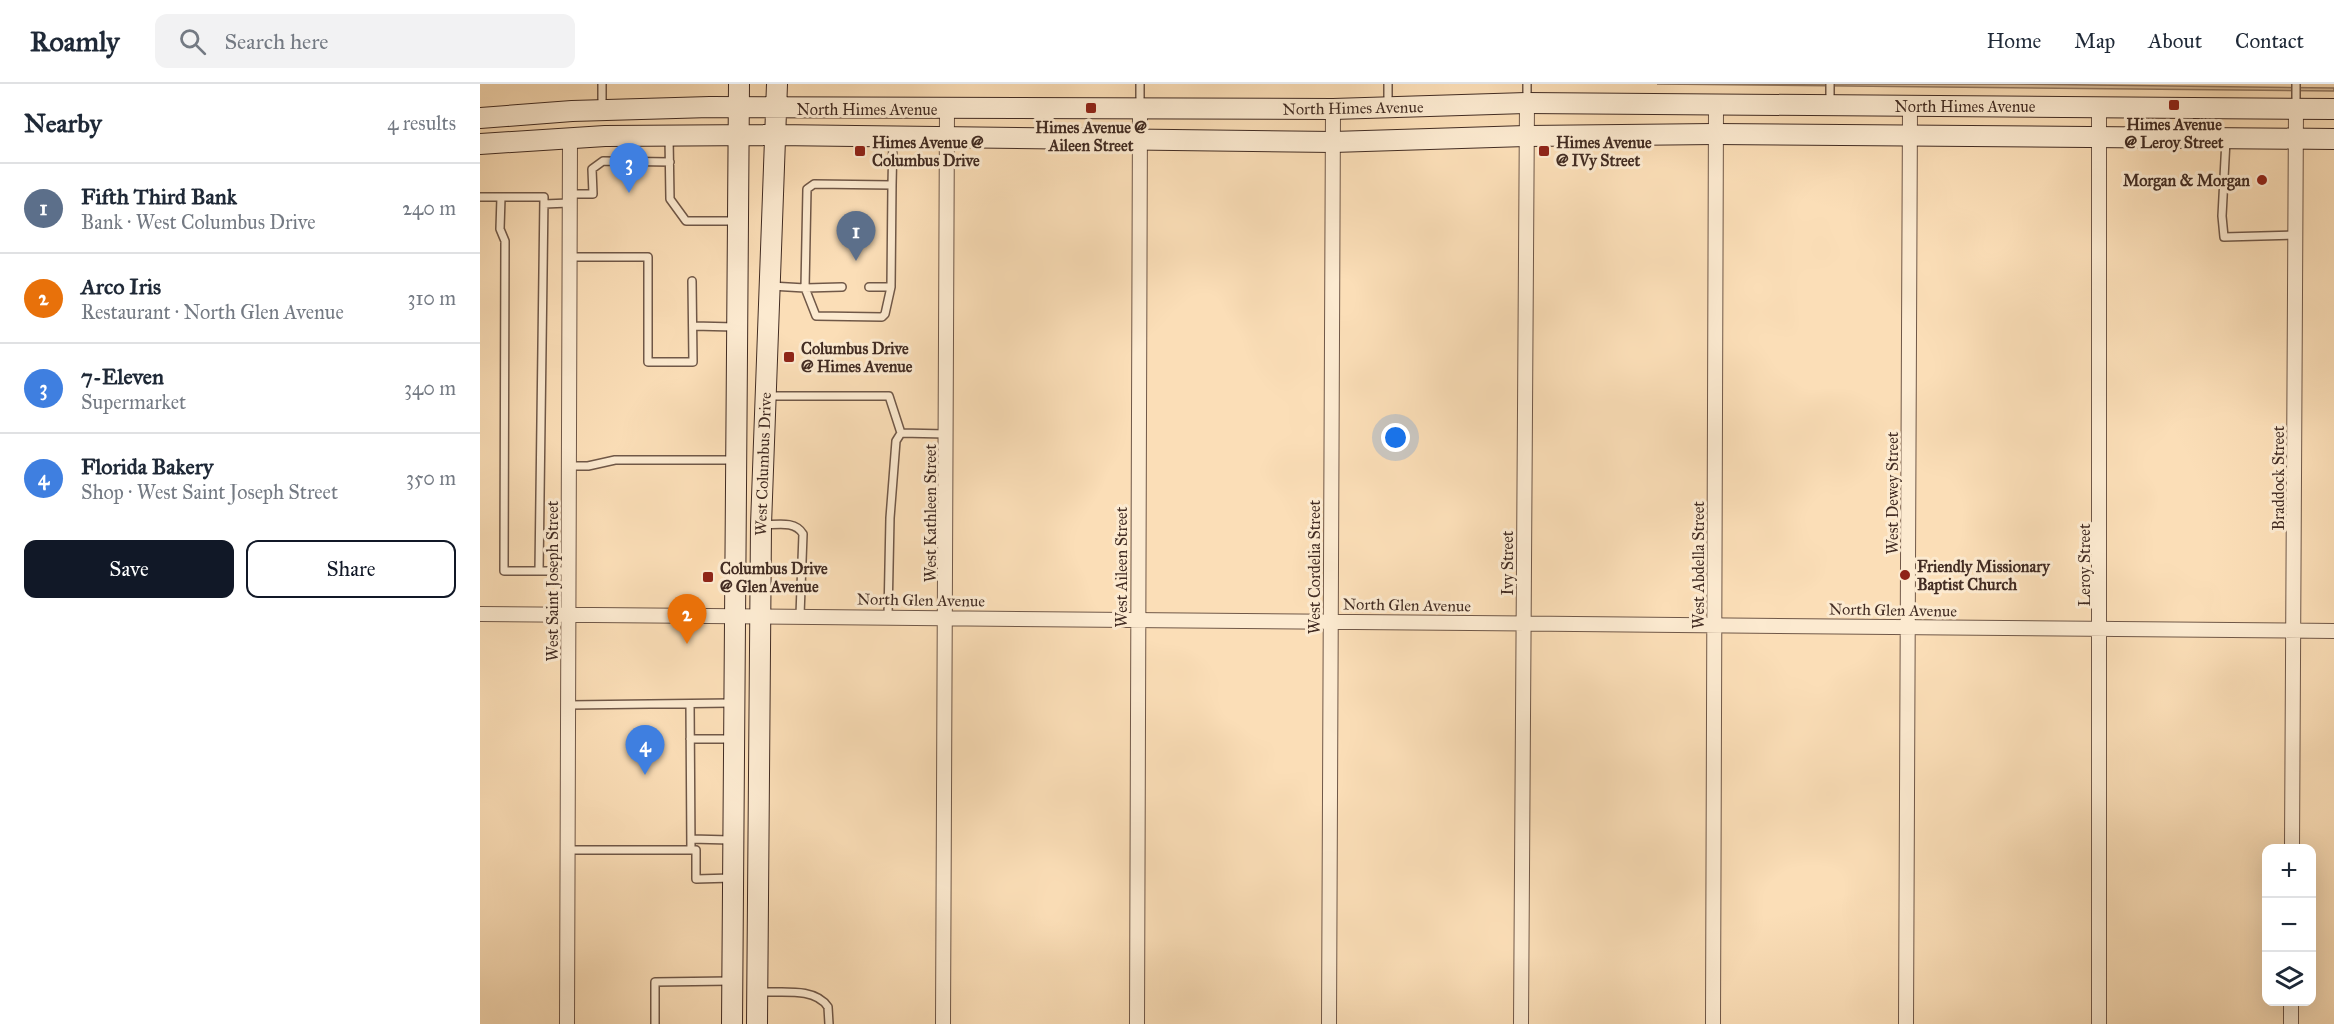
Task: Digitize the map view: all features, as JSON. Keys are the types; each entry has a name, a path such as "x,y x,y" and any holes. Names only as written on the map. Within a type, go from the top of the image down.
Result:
{"street":[{"name":"West Columbus Drive","path":"732,1024 739,84"},
{"name":"West Columbus Drive","path":"757,1024 759,615 777,84"},
{"name":"North Himes Avenue","path":"480,118 602,110 740,108 1333,109 1388,107 1527,93 1716,105 2334,109"},
{"name":"Ivy Street","path":"1521,1024 1527,93"},
{"name":"West Abdella Street","path":"1713,1024 1716,105"},
{"path":"1829,134 1830,105"},
{"name":"West Dewey Street","path":"1906,1024 1910,106"},
{"name":"Leroy Street","path":"2099,107 2099,1024"},
{"name":"Braddock Street","path":"2292,844 2296,108"},
{"name":"West Kathleen Street","path":"943,1024 946,109"},
{"name":"West Cordelia Street","path":"1329,1024 1333,109"},
{"name":"West Aileen Street","path":"1137,1024 1140,110"},
{"name":"North Himes Avenue","path":"480,144 669,135 1333,142 1527,136 1715,134 2334,139"},
{"name":"West Saint Joseph Street","path":"567,1024 570,138"},
{"name":"North Glen Avenue","path":"480,614 734,614 2334,631"},
{"path":"2291,1006 2291,1024"}],"lane":[{"path":"602,84 602,110"},
{"path":"1140,84 1140,110"},
{"path":"1388,84 1388,107"},
{"path":"1830,84 1830,105"},
{"path":"2296,84 2296,108"},
{"path":"669,135 670,199 686,221 738,221"},
{"path":"892,185 814,184 807,189 805,288 814,314 819,318 882,317 885,315 891,287 893,137"},
{"path":"2226,138 2222,216 2224,237 2296,235"},
{"path":"480,197 569,199 593,194 592,169 603,161 670,162"},
{"path":"501,197 500,229 505,241 504,571 569,571"},
{"path":"539,571 544,200"},
{"path":"569,257 648,257 648,362 693,362 692,281"},
{"path":"770,286 842,287"},
{"path":"869,287 891,287"},
{"path":"693,326 737,328"},
{"path":"766,396 890,396 900,433 896,441 890,518 888,616"},
{"path":"900,433 946,434"},
{"path":"569,466 588,466 615,460 736,460"},
{"path":"761,525 792,524 800,528 803,534 800,615"},
{"path":"569,705 734,702"},
{"path":"690,704 691,850"},
{"path":"690,739 734,739"},
{"path":"691,839 733,840"},
{"path":"568,850 696,850 696,879 732,878"},
{"path":"655,1024 656,982 731,981"},
{"path":"757,992 809,993 819,997 828,1006 829,1024"}],"shaded area":[{"path":"1657,84 2014,84 2334,88 2334,91"}],"place":[{"name":"Himes Avenue @ Leroy Street","path":"2174,105"},
{"name":"Himes Avenue @ Aileen Street","path":"1091,108"},
{"name":"Himes Avenue @ Columbus Drive","path":"860,151"},
{"name":"Himes Avenue @ IVy Street","path":"1544,151"},
{"name":"Morgan & Morgan","path":"2262,180"},
{"name":"7-Eleven","path":"629,193"},
{"name":"Fifth Third Bank","path":"856,261"},
{"name":"Columbus Drive @ Himes Avenue","path":"789,357"},
{"name":"Friendly Missionary Baptist Church","path":"1905,575"},
{"name":"Columbus Drive @ Glen Avenue","path":"708,577"},
{"name":"Arco Iris","path":"687,644"},
{"name":"Florida Bakery","path":"645,775"}]}
